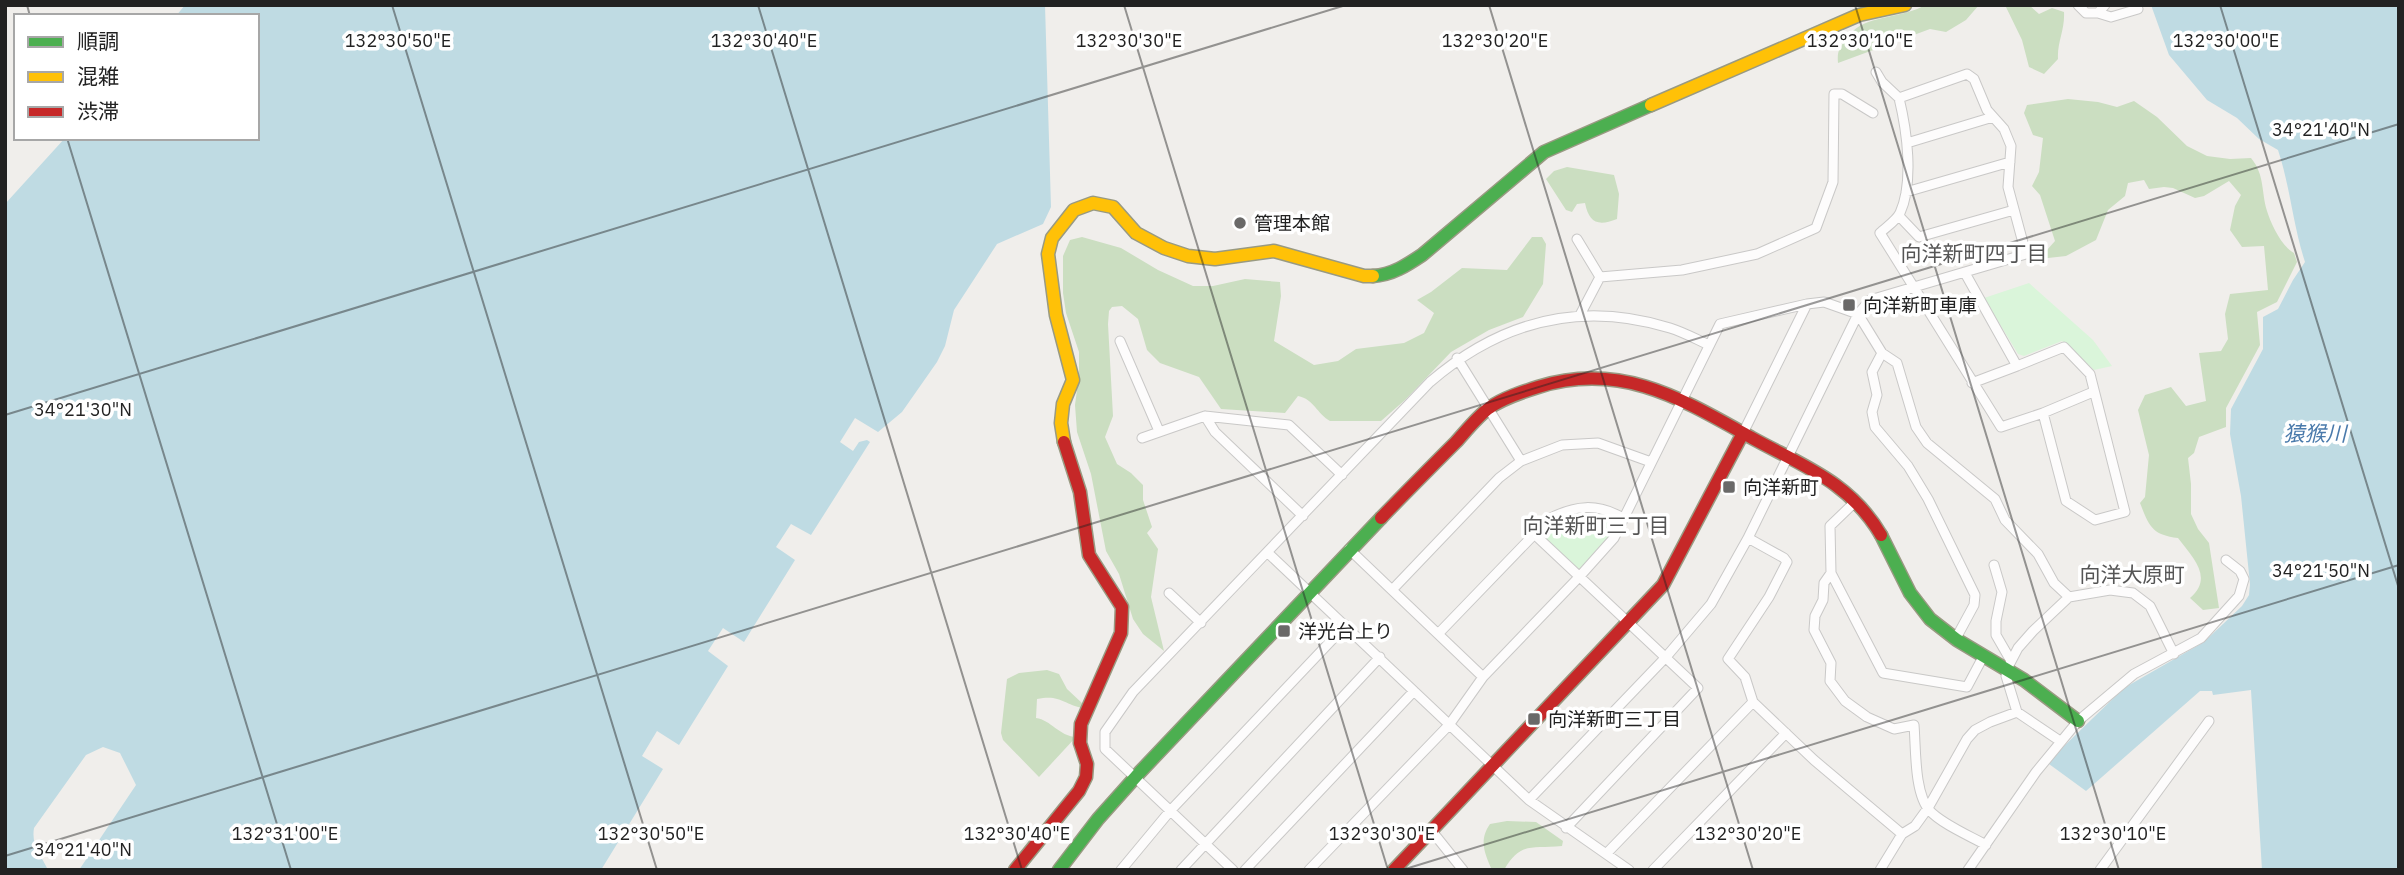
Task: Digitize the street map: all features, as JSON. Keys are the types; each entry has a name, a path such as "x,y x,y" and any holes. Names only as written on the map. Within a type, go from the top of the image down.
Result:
{"street":[{"path":"1015,870 1079,791 1086,777 1087,764 1080,743 1081,724 1121,633 1123,622 1119,600 1089,555 1080,492 1064,445 1061,423 1063,404 1073,380 1056,315 1048,254 1052,238 1074,210 1093,203 1113,207 1136,233 1164,248 1188,256 1215,259 1274,251 1348,273 1383,275 1404,267 1422,255 1544,152 1859,15 1905,5"},
{"path":"2078,5 2086,13 2102,9 2111,18 2138,9"},
{"path":"1876,72 1882,82 1899,98 1907,143 1906,192 1899,216 1880,233 2001,427 2093,392"},
{"path":"1529,800 1666,657 1711,604 1748,538 1858,314 1870,300 2026,254 2008,187 2011,146 2004,130 1987,110 1974,79 1967,74 1899,98"},
{"path":"1600,277 1682,270 1758,254 1816,228 1833,182 1834,94 1842,94 1872,113"},
{"path":"1907,143 1993,117"},
{"path":"1906,192 2011,162"},
{"path":"1899,216 1920,237 2014,210"},
{"path":"1577,239 1600,277"},
{"path":"1965,273 2017,366"},
{"path":"1580,315 1600,277"},
{"path":"1309,870 1449,725 1483,677 1614,538 1720,324 1824,302 1858,314 1882,353 1897,363 1916,427 1927,443 1995,499 2005,520 2038,554 2054,583 2069,597"},
{"path":"1394,870 1663,585 1807,304"},
{"path":"1233,870 1105,749 1105,732 1133,692 1430,382 1457,358 1493,338 1533,324 1580,315 1633,319 1671,328 1709,345"},
{"path":"1120,341 1159,431"},
{"path":"1972,383 2064,347 2090,373 2125,512 2095,520 2066,501 2043,413"},
{"path":"1882,353 1872,372 1877,395 1872,412 1875,427 1908,466 1928,499 1975,595 1974,605 1955,640"},
{"path":"1457,358 1521,461"},
{"path":"1059,870 1082,838 1135,776 1349,549 1489,408 1543,383 1579,377 1613,378 1648,387 1681,401 1828,478 1856,501 1878,529 1915,600 1929,618 1955,640 1983,656 2009,665 2078,721"},
{"path":"1142,438 1205,416 1289,425 1342,475"},
{"path":"1205,416 1214,432 1303,516"},
{"path":"1392,590 1499,478 1521,461 1562,445 1598,443 1651,462"},
{"path":"1856,501 1830,526 1831,573 1884,673 1967,687 1983,656"},
{"path":"1438,634 1549,519 1586,506 1600,507 1623,517"},
{"path":"1533,533 1698,688 1566,828"},
{"path":"1748,538 1787,562 1769,597 1728,659 1745,677 1753,702 1902,834"},
{"path":"1349,549 1483,677"},
{"path":"1268,553 1529,800 1629,870"},
{"path":"1968,870 2060,741 2078,721 2134,674 2200,638 2239,596 2244,579 2240,571 2226,560"},
{"path":"1994,565 2002,592 1996,635 2009,665"},
{"path":"1831,573 1824,583 1823,600 1815,616 1814,631 1830,663 1830,681 1845,701 1867,717 1894,729 1914,725 1919,780 1928,808 1986,845"},
{"path":"2060,741 2017,712 2006,676 2018,648 2069,597 2110,590 2133,593 2150,606 2174,654"},
{"path":"1169,593 1201,623"},
{"path":"1121,870 1170,811 1346,625"},
{"path":"1181,870 1380,657"},
{"path":"1245,870 1415,691"},
{"path":"1606,853 1753,702"},
{"path":"1880,870 1902,834 1915,826 1928,808 1967,738 1990,722 2017,712"},
{"path":"2100,870 2208,721"},
{"path":"1653,870 1786,733"},
{"path":"1431,830 1463,870"}],"green space":[{"path":"1925,5 1979,5 1966,20 1946,32 1930,29 1838,63 1840,47 1860,26"},
{"path":"2005,5 2029,5 2039,14 2052,8 2064,12 2058,59 2044,74 2029,67 2022,40"},
{"path":"2068,99 2117,107 2134,101 2157,117 2187,146 2207,156 2251,158 2261,177 2271,222 2281,241 2294,253 2297,262 2277,302 2257,312 2260,345 2226,408 2226,427 2199,437 2194,453 2188,458 2191,514 2209,543 2219,608 2203,610 2190,598 2200,583 2201,575 2195,560 2178,538 2157,532 2143,511 2140,503 2145,497 2149,455 2138,410 2145,395 2171,387 2186,406 2206,401 2199,353 2221,351 2228,339 2225,314 2230,294 2268,290 2264,246 2242,247 2230,230 2235,206 2241,195 2229,181 2204,196 2195,198 2173,188 2149,189 2144,180 2128,183 2125,196 2108,210 2096,240 2066,256 2039,259 2055,241 2040,195 2032,186 2039,172 2043,138 2033,135 2024,113 2027,105"},
{"path":"1567,167 1614,175 1619,194 1617,219 1604,223 1595,221 1589,215 1585,203 1577,204 1572,212 1566,210 1546,179 1554,171"},
{"path":"1082,237 1121,248 1158,270 1193,286 1213,286 1245,279 1280,282 1281,296 1274,341 1314,365 1338,361 1356,349 1404,343 1424,333 1434,313 1417,300 1462,268 1507,270 1532,237 1542,237 1546,244 1543,284 1523,317 1489,330 1451,352 1381,421 1330,421 1312,403 1298,396 1285,413 1221,409 1199,377 1160,363 1147,350 1138,319 1122,306 1112,307 1108,324 1113,416 1105,437 1117,464 1143,485 1143,500 1152,527 1147,533 1158,549 1151,597 1164,651 1143,634 1133,619 1119,574 1106,551 1091,474 1077,432 1075,405 1079,352 1066,313 1063,256 1070,240"},
{"path":"2029,283 2093,340 2112,366 2094,370 2062,341 2024,356 2018,354 1984,298"},
{"path":"1586,511 1607,515 1617,523 1607,541 1582,569 1578,569 1543,536 1543,530 1561,516"},
{"path":"1047,670 1059,674 1067,689 1083,704 1083,708 1056,699 1037,699 1036,718 1076,737 1039,777 1003,740 1001,733 1007,679 1019,673"},
{"path":"1507,821 1536,822 1563,841 1562,846 1522,850 1504,870 1492,870 1485,852 1485,835 1490,824"}],"water":[{"path":"185,5 1045,5 1051,207 1043,224 997,244 954,310 945,346 937,362 902,412 878,432 855,418 840,442 853,451 859,442 870,442 811,535 791,524 776,547 795,560 744,642 723,628 708,651 728,666 679,745 657,731 642,756 663,769 601,870 79,870 136,785 120,753 103,747 86,755 34,828 35,845 48,870 5,868 5,204 63,140 259,140 259,14 178,14"},
{"name":"猿猴川","path":"2151,5 2399,5 2399,870 2262,870 2251,690 2213,695 2212,691 2200,691 2086,791 2049,764 2124,688 2204,642 2242,606 2249,595 2241,496 2230,434 2231,409 2263,349 2263,317 2278,309 2305,262 2278,150 2259,139 2237,118 2207,100 2169,55"}],"traffic: fast":[{"path":"1373,276 1393,272 1422,255 1544,152 1651,105"},
{"path":"1059,870 1098,819 1140,772 1381,518"},
{"path":"1881,535 1910,593 1930,619 1957,640 2024,680 2078,721"}],"traffic: slow":[{"path":"1651,105 1859,15 1905,5"},
{"path":"1064,442 1061,423 1063,404 1073,380 1056,315 1048,254 1052,238 1074,210 1093,203 1113,207 1136,233 1164,248 1188,256 1215,259 1274,251 1364,276 1373,276"}],"traffic: jam":[{"path":"1381,518 1494,404 1538,387 1568,380 1597,379 1624,381 1675,398 1807,467 1855,501 1881,535"},
{"path":"1394,870 1663,585 1743,433"},
{"path":"1015,870 1079,791 1086,777 1087,764 1080,743 1081,724 1121,633 1122,607 1089,555 1080,492 1064,442"}],"place":[{"name":"管理本館","path":"1240,223"},
{"name":"向洋新町車庫","path":"1849,305"},
{"name":"向洋新町","path":"1729,487"},
{"name":"洋光台上り","path":"1284,631"},
{"name":"向洋新町三丁目","path":"1534,719"}],"district":[{"name":"向洋新町四丁目","path":"1974,254"},
{"name":"向洋新町三丁目","path":"1596,526"},
{"name":"向洋大原町","path":"2132,575"}]}
